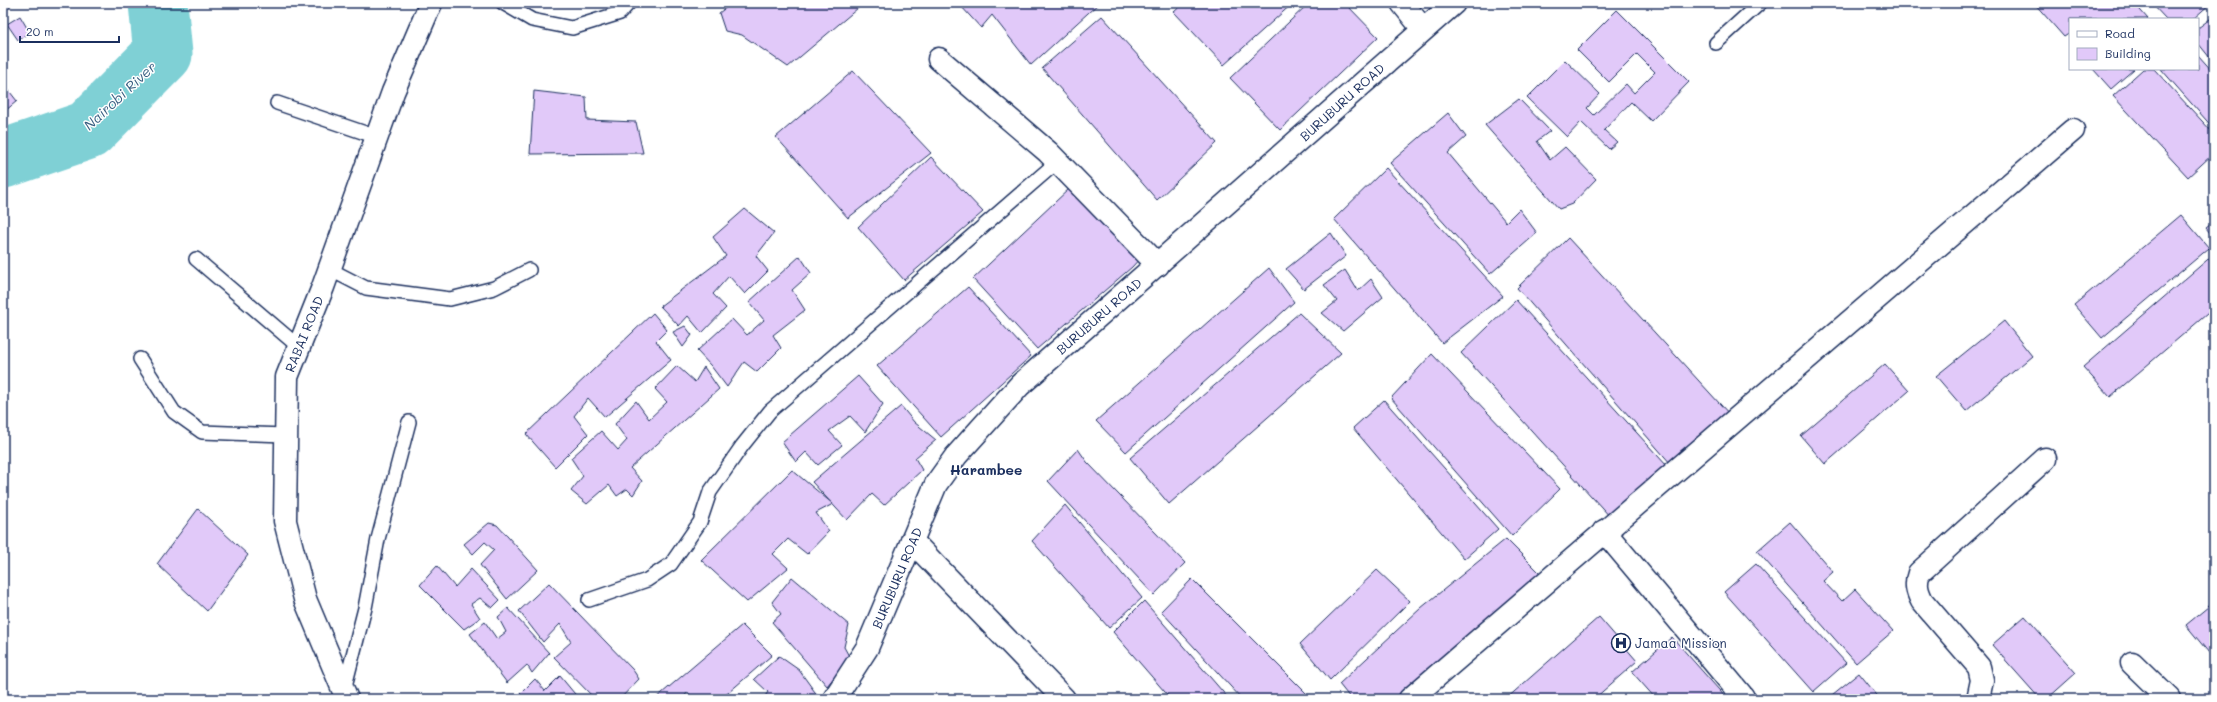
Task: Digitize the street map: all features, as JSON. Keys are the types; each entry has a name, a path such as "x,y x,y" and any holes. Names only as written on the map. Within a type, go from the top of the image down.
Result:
{"street":[{"name":"RABAI ROAD","path":"345,695 305,599 285,521 287,377 329,269 393,92 431,3"},
{"path":"1402,3 1424,29"},
{"name":"BURUBURU ROAD","path":"834,699 868,648 936,484 956,456 1014,391 1454,3"},
{"path":"939,59 1057,162 1158,265"},
{"path":"1410,699 2073,130"},
{"path":"1978,699 1982,680 1979,667 1922,601 1917,589 1916,580 1919,573 2045,459"},
{"path":"1604,531 1743,697"},
{"path":"912,540 1064,699"},
{"path":"2132,663 2169,699"}],"lane":[{"path":"502,3 532,20 572,28 620,13 629,3"},
{"path":"1716,43 1760,3"},
{"path":"277,103 377,137"},
{"path":"589,600 647,580 671,564 700,522 710,492 742,446 770,411 1057,162"},
{"path":"196,259 299,347"},
{"path":"329,269 366,288 450,299 494,288 529,270"},
{"path":"140,359 174,412 202,432 285,435"},
{"path":"345,695 365,608 378,539 409,422"}],"building":[{"path":"3,3 14,3 3,12"},
{"path":"732,3 864,3 788,67 742,35 725,31 719,13"},
{"path":"961,3 1099,3 1031,65 992,15 981,28 960,5"},
{"path":"1184,3 1293,3 1224,65 1174,12"},
{"path":"1309,3 1345,3 1378,37 1280,130 1230,78"},
{"path":"2034,3 2134,3 2147,18 2069,18 2069,34 2064,37"},
{"path":"2151,3 2211,3 2194,18 2165,18"},
{"path":"1617,10 1689,82 1651,121 1631,102 1604,130 1617,142 1609,149 1581,122 1567,137 1527,98 1565,60 1600,94 1587,108 1594,115 1626,84 1634,93 1655,72 1637,54 1609,82 1577,50"},
{"path":"20,16 30,33 18,40 7,24"},
{"path":"1102,16 1217,143 1157,200 1042,68"},
{"path":"2214,16 2214,55 2210,58 2199,44 2199,27"},
{"path":"2199,56 2214,73 2214,129 2162,70 2199,70"},
{"path":"2094,70 2133,70 2111,89"},
{"path":"2142,70 2155,70 2214,134 2214,153 2188,177 2113,96"},
{"path":"853,71 931,153 848,218 776,137"},
{"path":"3,83 17,101 5,111 3,109"},
{"path":"534,91 586,97 587,120 636,122 643,153 530,154"},
{"path":"1519,99 1550,131 1537,141 1550,160 1565,147 1596,179 1572,204 1559,209 1485,125"},
{"path":"1448,113 1466,137 1448,153 1506,222 1519,209 1537,233 1490,274 1390,163"},
{"path":"931,157 983,212 904,280 858,227"},
{"path":"1386,168 1503,296 1442,343 1334,219"},
{"path":"1070,188 1142,256 1132,267 1037,349 973,279"},
{"path":"745,209 774,233 756,256 768,271 745,294 729,276 713,294 726,308 702,333 688,316 679,326 660,306 726,256 713,237"},
{"path":"2181,215 2209,248 2102,338 2074,305"},
{"path":"2214,222 2214,238 2206,228"},
{"path":"1331,233 1346,256 1304,289 1286,269"},
{"path":"1568,238 1731,416 1671,464 1517,288"},
{"path":"2214,254 2214,308 2110,397 2083,367"},
{"path":"800,256 811,273 792,290 805,310 773,335 781,348 757,372 744,362 727,387 697,351 732,319 747,335 764,320 749,302"},
{"path":"1269,268 1294,302 1126,452 1096,421"},
{"path":"1345,270 1358,291 1371,279 1383,297 1343,331 1322,313 1337,301 1324,285"},
{"path":"968,287 1031,356 941,437 877,366"},
{"path":"1516,300 1667,466 1612,519 1461,353"},
{"path":"653,313 667,330 656,341 671,360 605,417 588,398 574,416 588,434 555,467 526,434"},
{"path":"1299,313 1341,353 1169,504 1130,458"},
{"path":"2004,321 2032,356 1966,411 1936,376"},
{"path":"685,326 692,335 683,347 673,332"},
{"path":"1432,354 1560,489 1512,536 1391,398"},
{"path":"1885,364 1909,391 1825,464 1801,436"},
{"path":"677,366 695,382 704,367 719,389 630,468 642,481 633,495 627,489 617,496 609,485 587,504 571,491 583,476 571,458 601,431 618,450 627,440 615,424 636,401 649,419 667,402 655,389"},
{"path":"858,376 883,404 865,432 850,416 829,431 842,445 818,465 806,452 796,462 782,442"},
{"path":"1384,400 1498,529 1464,559 1353,428"},
{"path":"901,406 914,422 936,440 915,458 922,470 884,505 872,494 847,520 812,482"},
{"path":"1078,449 1087,462 1185,563 1154,595 1048,481"},
{"path":"792,470 833,504 816,513 829,531 807,554 788,539 773,554 788,568 747,602 701,560"},
{"path":"1065,505 1142,598 1109,628 1032,541"},
{"path":"198,509 248,555 207,611 157,564"},
{"path":"1790,522 1833,572 1823,581 1842,601 1855,589 1893,631 1856,663 1757,551"},
{"path":"489,523 497,525 538,570 507,599 480,565 494,550 485,542 473,554 464,544"},
{"path":"1506,539 1541,574 1402,699 1351,699 1339,684 1421,608"},
{"path":"1756,564 1846,663 1813,692 1724,592"},
{"path":"437,566 455,587 471,569 500,600 492,608 480,598 471,604 480,618 464,629 420,585"},
{"path":"1377,570 1410,601 1330,680 1300,644"},
{"path":"792,577 849,625 844,647 850,658 827,686 772,622 781,614 772,602"},
{"path":"1192,579 1308,695 1304,699 1242,699 1161,611"},
{"path":"549,583 633,670 639,679 620,699 595,699 554,657 571,642 560,624 543,642 519,611"},
{"path":"1144,601 1229,699 1171,699 1113,632"},
{"path":"2214,602 2214,659 2186,625"},
{"path":"508,608 549,653 532,673 527,665 507,683 470,634 485,622 497,639 506,632 498,617"},
{"path":"2025,616 2076,673 2047,699 2040,699 1992,645"},
{"path":"1599,617 1637,661 1594,699 1506,699"},
{"path":"742,625 772,655 721,699 693,699 688,692 682,699 655,699"},
{"path":"1672,637 1727,699 1656,699 1632,672"},
{"path":"779,656 799,670 820,699 763,699 768,692 754,679"},
{"path":"1859,673 1880,699 1827,699"},
{"path":"560,676 579,699 520,699 517,697 535,679 545,691"},
{"path":"740,694 746,699 734,699"}],"waterway":[{"name":"Nairobi River","path":"3,159 88,130 163,54 158,3"}],"place":[{"name":"Jamaa Mission","path":"1621,643"}],"district":[{"name":"Harambee","path":"986,470"}]}
